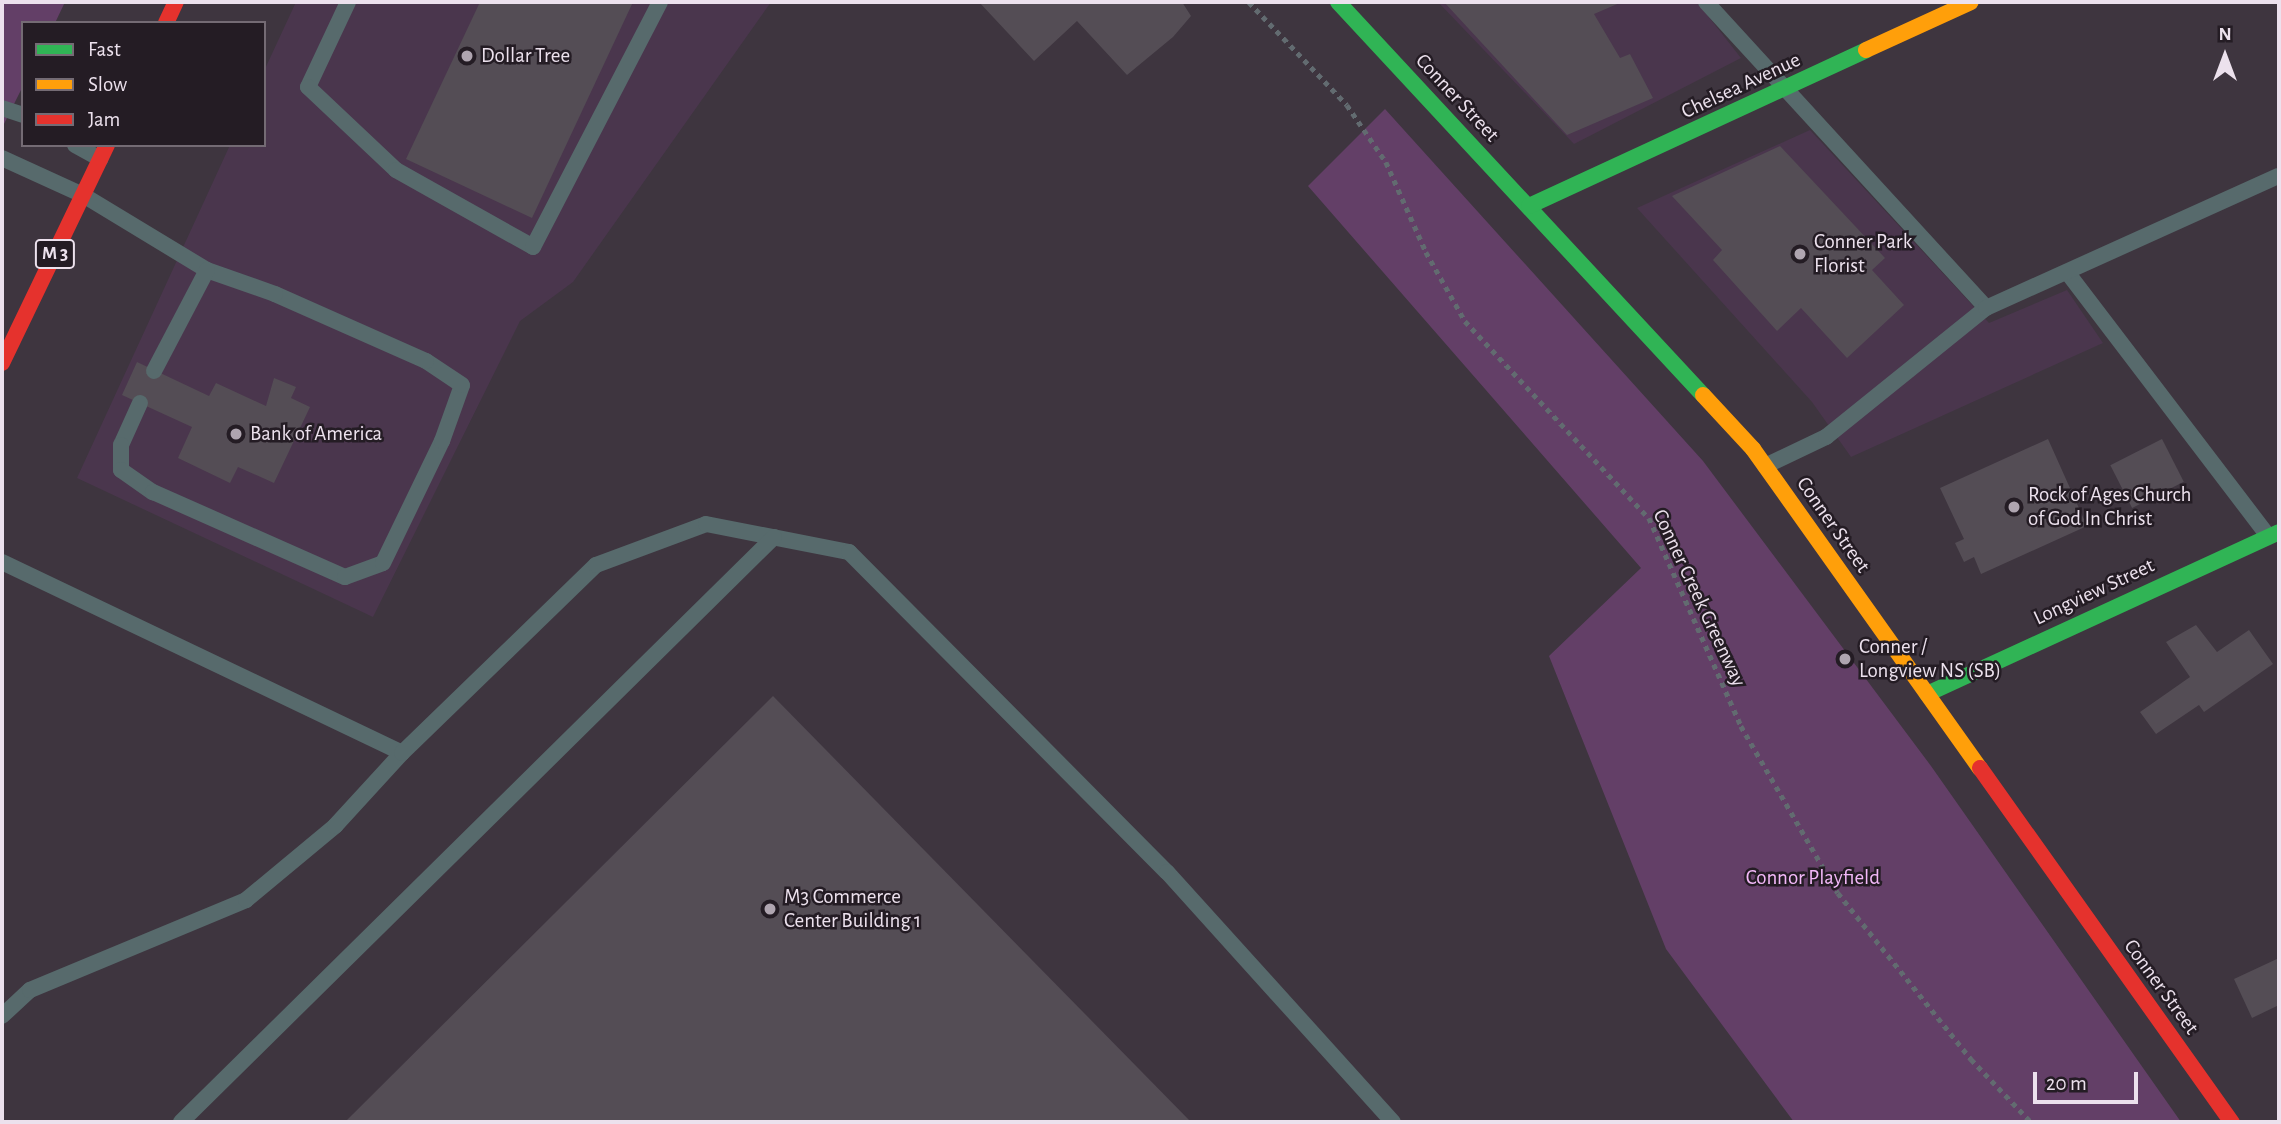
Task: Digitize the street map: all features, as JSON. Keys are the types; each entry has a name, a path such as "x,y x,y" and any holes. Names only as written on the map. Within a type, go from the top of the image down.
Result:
{"main road":[{"path":"167,21 176,2"},
{"name":"Conner Street","path":"1338,2 1529,206 1765,466 2232,1122"},
{"name":"Chelsea Avenue","path":"1529,206 1970,2"},
{"name":"M 3","path":"2,363 103,152"},
{"name":"Longview Street","path":"1927,694 2274,534"}],"lane":[{"path":"348,2 308,87 396,170 533,247 660,2"},
{"path":"1706,2 1986,308"},
{"path":"2,108 21,115"},
{"path":"83,147 103,152"},
{"path":"2,158 83,195 207,270 275,294 426,361 462,384 442,441 383,563 345,577 153,492 121,470 121,445 140,402"},
{"path":"1765,466 1826,438 1986,308 2279,176"},
{"path":"154,371 207,270"},
{"path":"2067,272 2274,534"},
{"path":"2,1016 30,990 246,900 335,826 402,754 596,565 706,524 849,552 1167,872 1393,1122"},
{"path":"181,1122 774,537"},
{"path":"2,562 402,754"}],"path":[{"name":"Conner Creek Greenway","path":"1249,2 1347,105 1387,162 1426,253 1465,321 1649,518 1741,726 1838,893 1962,1049 2031,1122"}],"shaded area":[{"path":"296,2 771,2 573,282 520,321 373,617 77,478 229,147 266,147 266,67"},
{"path":"1438,2 1697,2 1741,58 1574,144"},
{"path":"1810,130 1989,323 2067,290 2103,343 1851,457 1812,402 1637,208"}],"green space":[{"path":"2,2 65,2 56,21 21,21 21,90 2,128"},
{"name":"Connor Playfield","path":"1385,109 1703,461 1931,766 2181,1122 1794,1122 1666,949 1549,656 1641,568 1308,186"}],"building":[{"path":"480,2 633,2 532,218 406,159"},
{"path":"979,2 1182,2 1191,16 1173,37 1127,75 1077,21 1034,61"},
{"path":"1444,2 1622,2 1594,14 1620,58 1630,54 1653,98 1567,135"},
{"name":"Conner Park Florist","path":"1780,146 1885,258 1872,270 1904,305 1847,358 1801,308 1777,331 1713,260 1722,250 1672,196"},
{"path":"137,362 209,396 216,383 266,406 274,378 296,387 291,398 310,407 274,483 238,467 230,483 178,458 192,427 122,395"},
{"name":"Rock of Ages Church of God In Christ","path":"2048,439 2087,526 1981,574 1974,557 1964,562 1955,543 1964,539 1940,488"},
{"name":"Rock of Ages Church of God In Christ","path":"2162,439 2184,482 2132,508 2110,465"},
{"path":"2196,625 2217,652 2249,630 2273,664 2204,712 2199,705 2156,734 2140,712 2190,677 2166,642"},
{"name":"M3 Commerce Center Building 1","path":"773,696 1191,1122 345,1122"},
{"path":"2279,958 2279,1005 2252,1018 2234,979"}],"traffic: fast":[{"path":"1338,2 1703,395"},
{"path":"1529,206 1866,50"},
{"path":"1927,694 2279,532"}],"traffic: slow":[{"path":"1866,50 1971,2"},
{"path":"1703,395 1753,449 1980,768"}],"traffic: jam":[{"path":"167,21 176,2"},
{"path":"2,363 106,147"},
{"path":"1980,768 2232,1122"}],"place":[{"name":"Dollar Tree","path":"467,56"},
{"name":"Conner Park Florist","path":"1800,254"},
{"name":"Bank of America","path":"236,434"},
{"name":"Rock of Ages Church of God In Christ","path":"2014,507"},
{"name":"Conner / Longview NS (SB)","path":"1845,659"},
{"name":"M3 Commerce Center Building 1","path":"770,909"}]}
